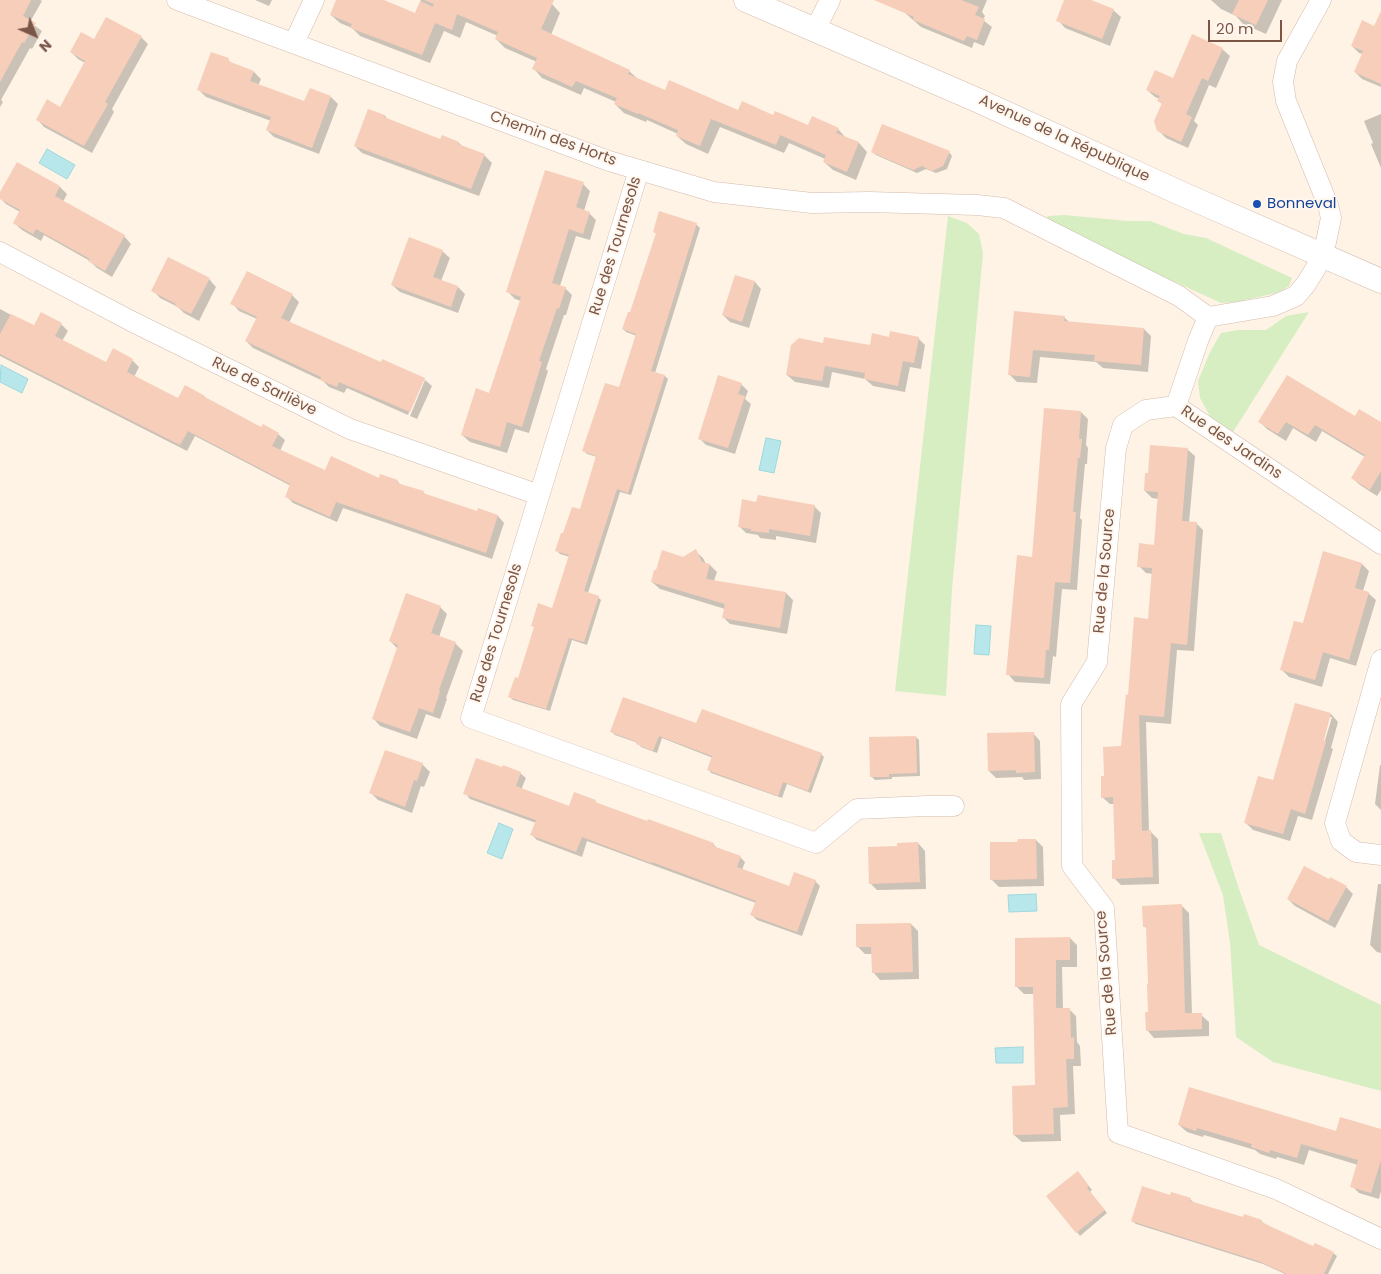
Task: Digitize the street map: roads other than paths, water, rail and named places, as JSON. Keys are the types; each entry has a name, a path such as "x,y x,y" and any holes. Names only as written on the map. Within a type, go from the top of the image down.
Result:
{"street":[{"name":"Chemin des Horts","path":"177,0 600,158 714,192 812,203 879,202 977,205 1004,208 1180,296 1208,318"},
{"path":"294,43 314,0"},
{"name":"Avenue de la République","path":"746,0 977,100 1180,193 1381,281"},
{"path":"815,30 830,0"},
{"path":"1208,318 1273,306 1296,296 1306,284 1322,254 1328,237 1331,218 1328,205 1286,101 1283,82 1287,61 1320,0"},
{"name":"Rue des Tournesols","path":"639,170 471,718 816,843 857,810 954,806"},
{"name":"Rue de Sarliève","path":"0,252 350,430 539,496"},
{"name":"Rue des Jardins","path":"1208,318 1198,341 1176,406 1381,544"},
{"name":"Rue de la Source","path":"1176,406 1146,410 1124,425 1116,448 1097,662 1071,704 1072,866 1104,908 1118,1133 1276,1189 1381,1239"},
{"path":"1381,660 1335,823 1341,841 1356,852 1381,855"}],"water":[{"path":"47,149 75,165 67,179 39,163"},
{"path":"1,365 28,379 22,393 0,382"},
{"path":"766,438 781,441 774,473 759,470"},
{"path":"976,625 991,626 989,655 974,654"},
{"path":"499,823 513,829 502,859 487,853"},
{"path":"1036,894 1037,911 1009,912 1008,895"},
{"path":"1023,1047 1023,1063 996,1063 995,1048"}],"place":[{"name":"Bonneval","path":"1257,204"}]}
